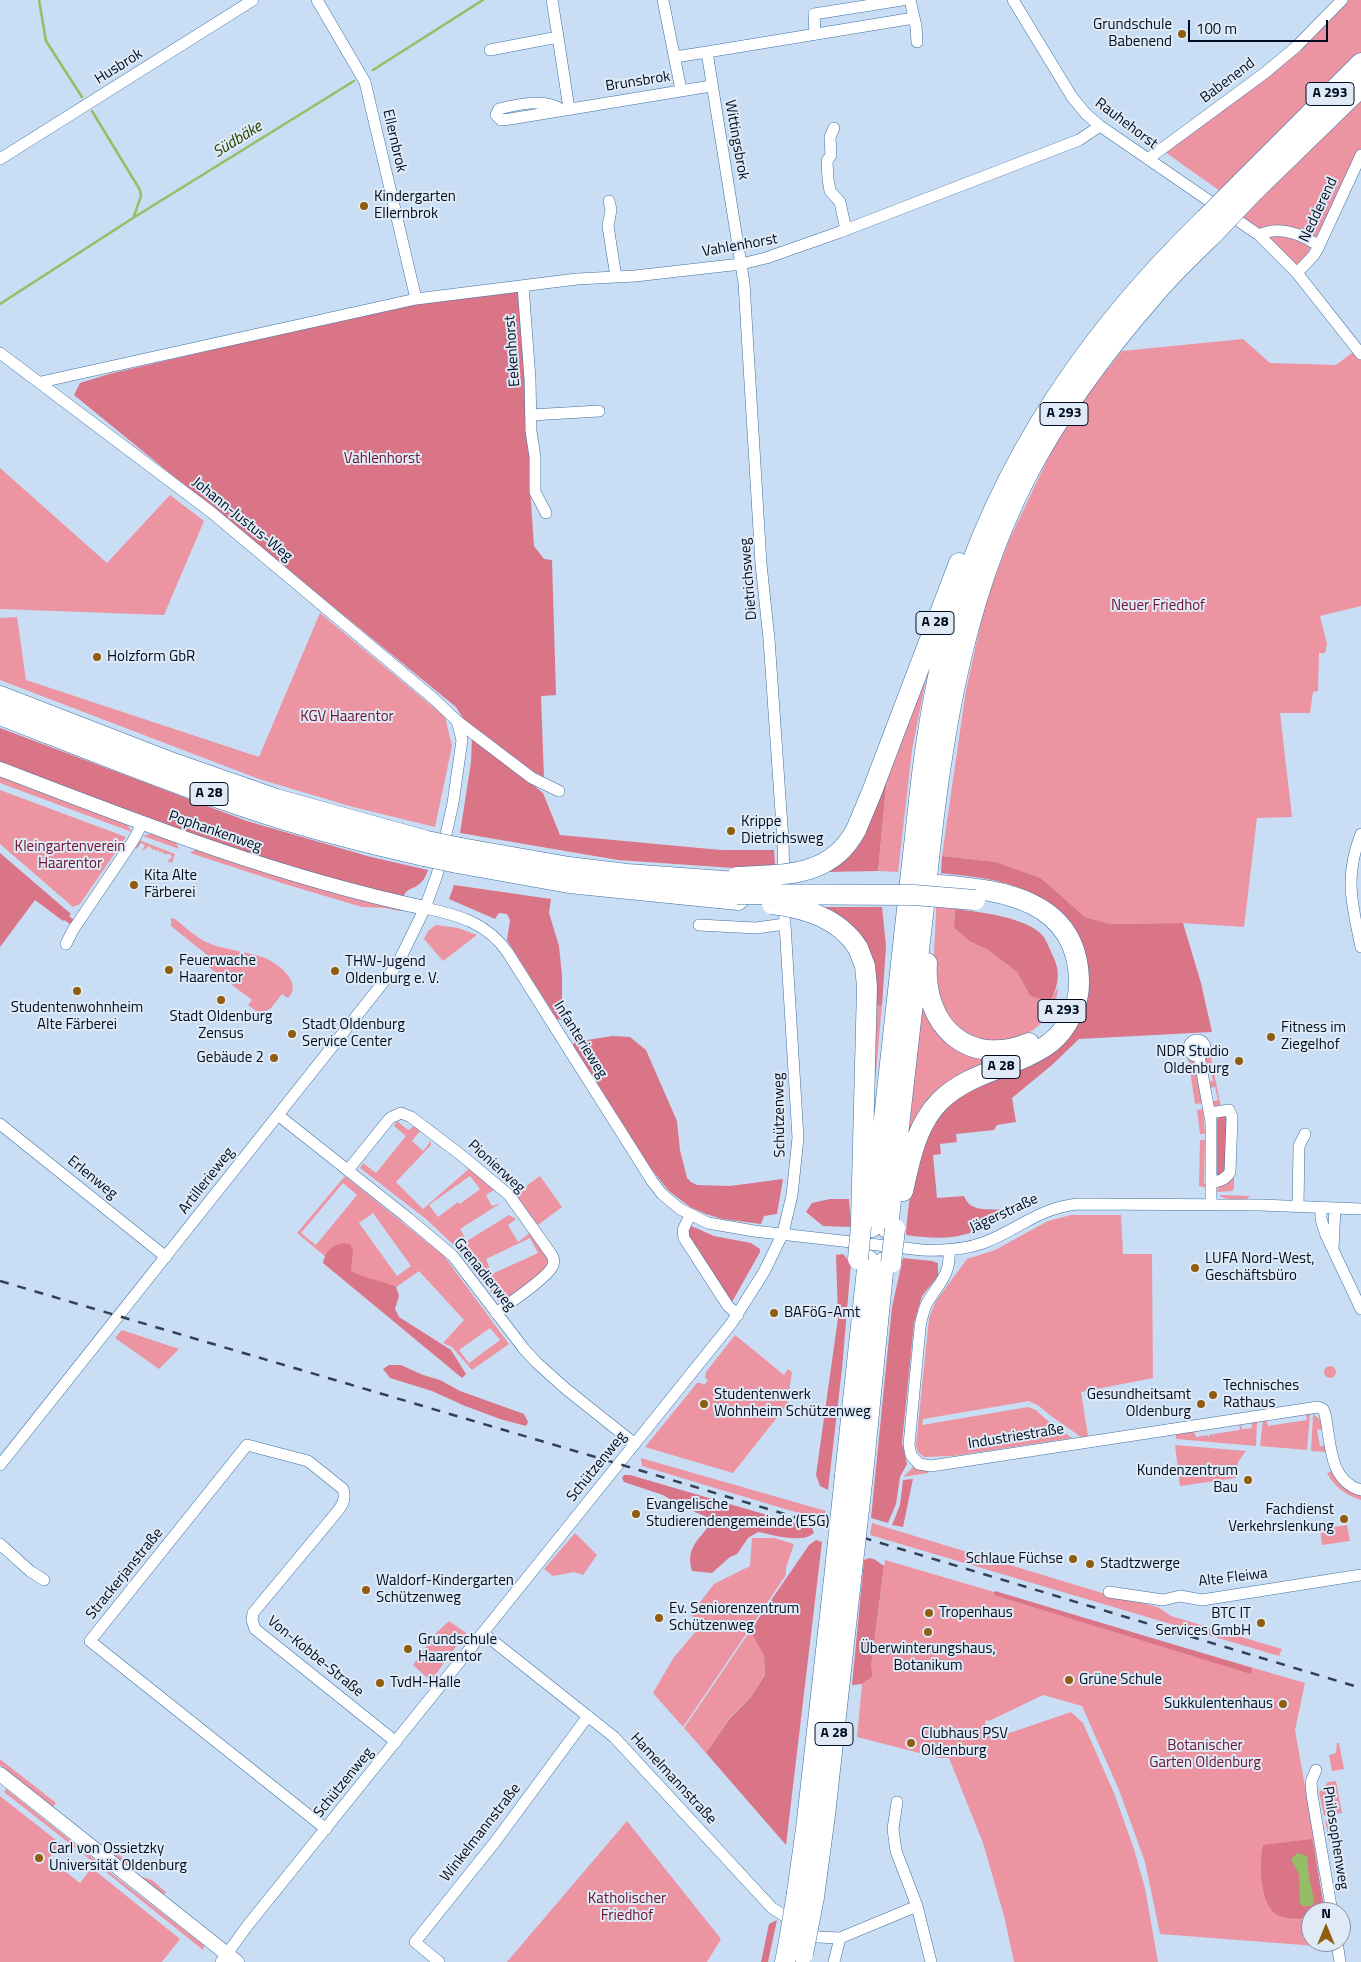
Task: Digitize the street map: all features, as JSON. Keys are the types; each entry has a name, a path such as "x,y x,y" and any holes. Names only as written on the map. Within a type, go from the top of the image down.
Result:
{"highway":[{"name":"A 293","path":"877,1248 921,782 932,707 954,614 1003,488 1036,428 1081,361 1141,286 1209,226 1248,187 1361,64"},
{"name":"A 293","path":"1248,187 1361,87"},
{"name":"A 293","path":"877,1248 924,906 937,784 958,668 980,588 1000,534 1026,477 1057,425 1091,374 1209,226"},
{"name":"A 28","path":"737,888 799,873 831,860 844,847 856,830 974,527 1010,456 1036,428"},
{"name":"A 28","path":"0,696 173,763 425,848 569,883 665,892"},
{"name":"A 28","path":"0,715 266,814 359,841 425,848"},
{"name":"A 28","path":"459,856 626,874 705,879 818,916 844,930 858,948 865,966 877,1248 844,1571 825,1815 805,1895 794,1956"},
{"name":"A 293","path":"665,892 737,888 914,895 976,894 1026,912 1053,932 1065,954 1069,978 1068,991 1062,1011 1045,1033 1034,1041 1020,1047 990,1050 976,1048 959,1040 946,1029 935,1014 929,999 927,984 929,927 924,906"},
{"name":"A 28","path":"854,1475 859,1346 853,1322 911,1153 930,1112 953,1089 1032,1053 1049,1043 1060,1033 1077,1000 1079,986 1077,959 1064,930 1055,919 1030,902 1012,896 976,894"}],"street":[{"name":"Husbrok","path":"0,159 253,0"},
{"name":"Ellernbrok","path":"317,0 365,82 416,299"},
{"path":"552,0 566,109"},
{"path":"663,0 681,90"},
{"path":"815,34 814,14 902,0"},
{"path":"910,0 918,42"},
{"name":"Rauhehorst","path":"1013,0 1072,96 1086,114 1100,126 1259,236 1298,273 1361,354"},
{"name":"Babenend","path":"1148,159 1266,72 1306,37 1342,0"},
{"path":"675,57 914,18"},
{"path":"490,50 558,37"},
{"name":"Wittingsbrok","path":"707,52 741,264"},
{"name":"Brunsbrok","path":"566,109 538,103 499,109 496,115 501,120 711,86"},
{"name":"Vahlenhorst","path":"41,382 416,299 577,279 616,277 741,264 789,252 1079,140 1100,126"},
{"path":"834,128 830,137 831,155 827,161 828,179 830,191 840,202 846,230"},
{"name":"Nedderend","path":"1298,273 1311,259 1319,246 1361,155"},
{"path":"610,201 611,210 608,226 616,277"},
{"path":"1259,236 1272,231 1289,232 1303,236 1319,246"},
{"name":"Dietrichsweg","path":"741,264 744,282 760,542 768,625 779,785 784,892"},
{"name":"Eekenhorst","path":"523,286 531,431 535,457 535,492 546,513"},
{"name":"Johann-Justus-Weg","path":"0,353 41,382 211,512 434,699 457,721 532,778 559,791"},
{"path":"531,415 599,411"},
{"path":"425,908 438,875 453,804 462,740 457,721"},
{"name":"Pophankenweg","path":"0,769 228,855 317,882 425,908"},
{"path":"66,944 72,930 133,841 142,824"},
{"path":"1361,834 1352,860 1350,887 1361,947"},
{"name":"Schützenweg","path":"229,1959 248,1925 738,1315 764,1272 783,1233 792,1195 798,1138 784,892"},
{"name":"Artillerieweg","path":"0,1465 397,965 425,908"},
{"name":"Infanterieweg","path":"425,908 471,921 488,931 503,945 652,1181 670,1202 690,1215 719,1226 783,1233"},
{"path":"699,925 756,928 785,924"},
{"path":"1199,1056 1210,1113 1211,1204"},
{"path":"1210,1113 1227,1110 1231,1112 1232,1117 1230,1172 1222,1180 1211,1182"},
{"name":"Pionierweg","path":"348,1170 390,1118 401,1113 411,1117 454,1149 509,1195 554,1259 553,1265 546,1274 496,1313"},
{"name":"Grenadierweg","path":"278,1116 348,1170 453,1256 524,1349 537,1363 566,1389 635,1444"},
{"name":"Erlenweg","path":"0,1124 166,1257"},
{"path":"1298,1206 1299,1146 1305,1134"},
{"name":"Jägerstraße","path":"783,1233 877,1248 949,1250 982,1243 1037,1214 1068,1205 1211,1204 1361,1209"},
{"path":"1321,1207 1323,1228 1361,1310"},
{"path":"1333,1248 1335,1208"},
{"path":"690,1215 683,1230 684,1238 728,1306 738,1315"},
{"name":"Industriestraße","path":"949,1250 950,1260 947,1274 922,1315 909,1445 911,1455 916,1462 931,1466 1318,1407 1323,1409 1325,1414 1332,1455 1339,1475 1352,1486 1361,1490"},
{"name":"Strackerjanstraße","path":"326,1829 90,1641 247,1445 308,1460 343,1489"},
{"name":"Von-Kobbe-Straße","path":"343,1489 344,1502 253,1613 252,1620 255,1629 396,1742"},
{"path":"0,1544 30,1571 44,1580"},
{"name":"Alte Fleiwa","path":"1109,1592 1163,1600 1180,1596 1202,1600 1361,1575"},
{"name":"Hamelmannstraße","path":"483,1633 614,1737 772,1908 818,1937 840,1938"},
{"name":"Winkelmannstraße","path":"439,1962 414,1942 495,1842 588,1716"},
{"name":"Philosophenweg","path":"1316,1770 1311,1782 1312,1795 1330,1902"},
{"path":"0,1774 229,1959"},
{"path":"897,1802 893,1829 896,1851 916,1906 931,1962"},
{"path":"834,1962 840,1938 916,1906"}],"green space":[{"path":"1349,0 1361,0 1361,152 1297,273 1259,236 1220,191 1165,152 1298,53"},
{"name":"Vahlenhorst","path":"521,290 526,343 530,488 534,546 544,559 552,560 556,695 541,696 544,777 523,767 466,723 456,707 74,395 80,383 109,374 419,301"},
{"name":"Neuer Friedhof","path":"1243,339 1270,363 1336,365 1357,349 1361,354 1361,606 1320,616 1327,644 1325,653 1319,653 1318,691 1313,692 1310,713 1280,713 1292,817 1257,818 1244,927 1183,923 1110,924 1085,917 1041,878 996,862 942,856 966,690 985,604 1010,538 1056,442 1089,392 1122,351"},
{"path":"0,468 107,563 170,495 204,521 164,615 0,609"},
{"name":"KGV Haarentor","path":"320,613 445,717 452,746 435,827 353,807 259,779 0,680 0,618 17,617 26,680 259,757"},
{"path":"932,649 912,750 898,872 878,871 888,767"},
{"path":"0,728 247,821 371,857 428,870 422,882 408,890 404,896 319,877 230,850 0,764"},
{"path":"472,736 543,793 560,835 721,850 774,850 775,865 733,868 618,860 460,833 471,762"},
{"path":"888,767 878,871 825,872 842,863 851,855 882,791"},
{"path":"0,774 126,823 132,832 0,783"},
{"name":"Kleingartenverein Haarentor","path":"0,790 126,837 80,904 73,907 0,844"},
{"path":"152,833 175,841 179,849 143,836"},
{"path":"139,840 175,854 172,863 167,861 172,857 170,854 164,854 162,851 160,853 149,846 142,851 145,845 141,843 137,849 134,847"},
{"path":"196,849 324,889 402,910 362,907 190,853"},
{"path":"0,853 71,914 69,916 74,920 70,924 63,921 35,900 0,947"},
{"path":"942,856 996,862 1041,878 1085,917 1110,924 1183,923 1201,983 1212,1032 1079,1039 1052,1065 1012,1098 1016,1122 997,1125 994,1130 956,1134 957,1142 940,1144 941,1154 933,1155 937,1198 964,1196 973,1206 979,1208 1014,1212 974,1232 937,1238 906,1235 907,1217 917,1166 922,1150 937,1119 947,1104 1081,1013 1053,906 1032,893 1008,884 975,877 941,873"},
{"path":"454,885 551,899 549,913 559,946 562,975 562,1020 557,1019 507,940 510,920 507,914 499,913 495,919 449,899"},
{"path":"825,907 882,907 886,946 882,1005 872,1007 872,991 825,912"},
{"path":"936,907 955,909 954,928 969,941 988,950 1017,972 1030,996 1050,1002 1058,987 1052,1008 1039,1025 1021,1037 1010,1041 991,1042 965,1032 951,1020 941,1005 935,982"},
{"path":"955,909 1002,916 1026,924 1043,936 1055,960 1058,972 1057,984 1050,1002 1030,996 1017,972 988,950 969,941 954,928"},
{"path":"171,918 206,942 271,961 282,969 291,980 292,992 288,998 282,994 271,1008 263,1013 256,1011 248,1005 252,1000 206,965 211,958 171,926"},
{"path":"436,925 458,928 477,935 443,961 424,939 428,931"},
{"path":"923,1000 932,1020 1005,1055 908,1136"},
{"path":"882,1005 872,1117 872,1007"},
{"path":"612,1036 630,1037 646,1050 677,1121 680,1150 687,1178 697,1185 730,1186 783,1179 777,1214 764,1216 761,1224 722,1219 690,1207 669,1191 652,1170 573,1045 575,1042"},
{"path":"1210,1053 1221,1107 1212,1108 1211,1102 1218,1100 1215,1087 1208,1088 1207,1082 1213,1081 1210,1067 1204,1068 1204,1060"},
{"path":"1188,1057 1195,1062 1202,1103 1195,1104"},
{"path":"1203,1109 1205,1134 1200,1134 1197,1110"},
{"path":"1220,1114 1229,1114 1225,1176 1216,1179 1216,1122"},
{"path":"397,1121 408,1130 418,1124 423,1127 412,1141 423,1151 431,1141 431,1145 396,1182 423,1209 471,1167 497,1188 486,1195 492,1206 501,1203 460,1229 467,1241 509,1215 516,1219 508,1225 518,1242 531,1232 548,1257 547,1268 509,1299 504,1301 497,1300 463,1254 426,1219 360,1168 363,1163 376,1173 406,1136 394,1126","holes":["470,1176 480,1189 438,1217 429,1205","530,1238 538,1253 492,1274 486,1259"]},
{"path":"1200,1140 1205,1140 1204,1183 1207,1185 1207,1188 1199,1186"},
{"path":"1234,1174 1234,1188 1232,1191 1217,1192 1219,1185"},
{"path":"345,1176 444,1256 509,1344 472,1370 452,1347 443,1343 464,1320 419,1271 378,1300 297,1233","holes":["343,1183 357,1195 316,1245 301,1233","373,1213 411,1266 397,1276 359,1223","490,1328 500,1340 469,1363 459,1350"]},
{"path":"540,1176 562,1207 538,1225 515,1194"},
{"path":"1220,1196 1250,1196 1247,1199 1226,1199"},
{"path":"830,1199 849,1199 850,1227 823,1226 806,1212 812,1203"},
{"path":"1071,1215 1121,1215 1123,1254 1152,1254 1153,1378 1081,1392 1088,1436 1081,1437 1039,1406 1029,1401 923,1419 922,1425 1028,1407 1036,1410 1072,1438 953,1456 924,1457 918,1452 916,1445 929,1318 936,1301 967,1259 995,1250 1048,1221"},
{"path":"689,1225 714,1236 751,1243 760,1249 732,1302 688,1236"},
{"path":"344,1243 350,1244 353,1250 351,1271 396,1287 399,1296 395,1309 399,1317 451,1350 466,1374 462,1378 323,1263 330,1249"},
{"path":"843,1254 851,1263 842,1369 828,1490 820,1486 816,1475 838,1318 836,1255"},
{"path":"903,1258 938,1263 938,1276 922,1296 914,1323 902,1443 907,1464 900,1477 896,1504 888,1523 871,1518 892,1307"},
{"path":"122,1330 179,1349 159,1369 115,1338"},
{"path":"735,1335 784,1375 788,1369 792,1372 787,1405 733,1473 645,1447 697,1383 704,1385 708,1380 705,1378 706,1372"},
{"path":"389,1365 401,1365 440,1380 460,1391 524,1414 528,1422 526,1426 500,1419 432,1391 390,1378 383,1369"},
{"path":"1328,1366 1332,1366 1336,1372 1332,1378 1328,1378 1324,1374 1324,1370"},
{"path":"1306,1413 1310,1413 1307,1450 1260,1446 1263,1420 1266,1419 1268,1426 1307,1420"},
{"path":"1313,1414 1322,1421 1324,1429 1317,1430 1320,1446 1327,1445 1328,1452 1311,1451"},
{"path":"1251,1421 1257,1421 1256,1446 1176,1439 1176,1433 1194,1430 1196,1437 1207,1435 1209,1438 1209,1435 1212,1434 1214,1438 1213,1434 1240,1430 1239,1423 1241,1423 1242,1429 1252,1428"},
{"path":"1175,1445 1246,1451 1238,1462 1236,1478 1180,1486"},
{"path":"641,1458 826,1511 825,1521 642,1466"},
{"path":"914,1466 928,1470 928,1473 903,1477"},
{"path":"1333,1471 1361,1495 1361,1500 1350,1496 1337,1487 1327,1473"},
{"path":"624,1475 630,1475 812,1528 814,1533 802,1538 795,1538 779,1537 758,1532 748,1538 737,1554 730,1557 712,1573 692,1571 690,1556 694,1545 711,1523 707,1517 683,1507 663,1495 624,1482 622,1478"},
{"path":"913,1479 903,1527 892,1525 900,1505 903,1480"},
{"path":"872,1523 1102,1593 1158,1607 1171,1616 1282,1649 1279,1656 870,1535"},
{"path":"1347,1525 1350,1541 1322,1545 1320,1529"},
{"path":"575,1533 597,1555 583,1575 574,1572 553,1576 544,1569"},
{"path":"752,1538 774,1538 794,1544 786,1568 786,1575 683,1727 653,1693 674,1657 698,1629 691,1614 714,1584 750,1566"},
{"path":"816,1540 822,1542 786,1845 706,1753 730,1718 751,1697 765,1674 764,1656 750,1631 809,1545"},
{"path":"869,1558 884,1566 871,1667 873,1676 862,1684 852,1685 864,1560"},
{"name":"Botanischer Garten Oldenburg","path":"885,1560 1305,1683 1295,1730 1311,1820 1323,1902 1301,1902 1301,1945 1160,1934 1145,1862 1119,1790 1082,1706 1043,1695 989,1721 986,1720 985,1723 992,1739 1071,1712 1083,1723 1114,1793 1134,1849 1145,1888 1158,1962 1014,1962 1004,1916 983,1843 949,1758 939,1758 857,1737 862,1684 873,1676 871,1667"},
{"path":"995,1591 1252,1668 1251,1674 994,1595"},
{"path":"449,1621 466,1633 431,1681 413,1665 435,1634"},
{"path":"750,1631 764,1656 765,1673 751,1697 731,1716 706,1753 684,1728"},
{"path":"1337,1743 1339,1743 1344,1769 1332,1771 1329,1755 1336,1753"},
{"path":"0,1759 56,1803 53,1807 0,1765"},
{"path":"1336,1781 1342,1813 1324,1816 1319,1792 1328,1782"},
{"path":"6,1789 99,1863 97,1865 4,1792"},
{"name":"Carl von Ossietzky Universität Oldenburg","path":"0,1796 61,1844 49,1858 46,1856 52,1861 50,1864 55,1868 57,1865 80,1883 90,1870 93,1869 180,1939 162,1962 0,1962"},
{"path":"1336,1819 1341,1841 1330,1843 1325,1821"},
{"name":"Katholischer Friedhof","path":"627,1821 721,1939 707,1962 507,1962"},
{"path":"1312,1839 1323,1902 1301,1902 1301,1918 1284,1917 1273,1912 1264,1895 1262,1884 1261,1862 1263,1845"},
{"path":"115,1852 134,1867 132,1870 112,1855"},
{"path":"102,1866 202,1944 204,1946 203,1950 101,1868"},
{"path":"139,1876 152,1880 167,1893 162,1894"},
{"path":"777,1920 768,1962 761,1962 769,1924"}],"shaded area":[{"path":"1297,1853 1308,1858 1308,1870 1314,1902 1301,1902 1301,1904 1300,1903 1299,1874 1291,1860"}],"waterway":[{"path":"39,0 46,41 82,97"},
{"name":"Südbäke","path":"373,70 483,0"},
{"name":"Südbäke","path":"0,304 133,218 354,81"},
{"path":"92,111 140,190 141,196 134,216"}],"railway":[{"path":"0,1281 619,1464 1361,1688"}],"place":[{"name":"Grundschule Babenend","path":"1182,34"},
{"name":"Kindergarten Ellernbrok","path":"364,206"},
{"name":"Holzform GbR","path":"97,657"},
{"name":"Krippe Dietrichsweg","path":"731,831"},
{"name":"Kita Alte Färberei","path":"134,885"},
{"name":"Feuerwache Haarentor","path":"169,970"},
{"name":"THW-Jugend Oldenburg e. V.","path":"335,971"},
{"name":"Studentenwohnheim Alte Färberei","path":"77,991"},
{"name":"Stadt Oldenburg Zensus","path":"221,1000"},
{"name":"Stadt Oldenburg Service Center","path":"292,1034"},
{"name":"Fitness im Ziegelhof","path":"1271,1037"},
{"name":"Gebäude 2","path":"274,1058"},
{"name":"NDR Studio Oldenburg","path":"1239,1061"},
{"name":"LUFA Nord-West, Geschäftsbüro","path":"1195,1268"},
{"name":"BAFöG-Amt","path":"774,1313"},
{"name":"Technisches Rathaus","path":"1213,1395"},
{"name":"Studentenwerk Wohnheim Schützenweg","path":"704,1404"},
{"name":"Gesundheitsamt Oldenburg","path":"1201,1404"},
{"name":"Kundenzentrum Bau","path":"1248,1480"},
{"name":"Evangelische Studierendengemeinde (ESG)","path":"636,1514"},
{"name":"Fachdienst Verkehrslenkung","path":"1344,1519"},
{"name":"Schlaue Füchse","path":"1073,1559"},
{"name":"Stadtzwerge","path":"1090,1564"},
{"name":"Waldorf-Kindergarten Schützenweg","path":"366,1590"},
{"name":"Tropenhaus","path":"929,1613"},
{"name":"Ev. Seniorenzentrum Schützenweg","path":"659,1618"},
{"name":"BTC IT Services GmbH","path":"1261,1623"},
{"name":"Überwinterungshaus, Botanikum","path":"928,1632"},
{"name":"Grundschule Haarentor","path":"408,1649"},
{"name":"Grüne Schule","path":"1069,1680"},
{"name":"TvdH-Halle","path":"380,1683"},
{"name":"Sukkulentenhaus","path":"1283,1704"},
{"name":"Clubhaus PSV Oldenburg","path":"911,1743"},
{"name":"Carl von Ossietzky Universität Oldenburg","path":"39,1858"}]}
